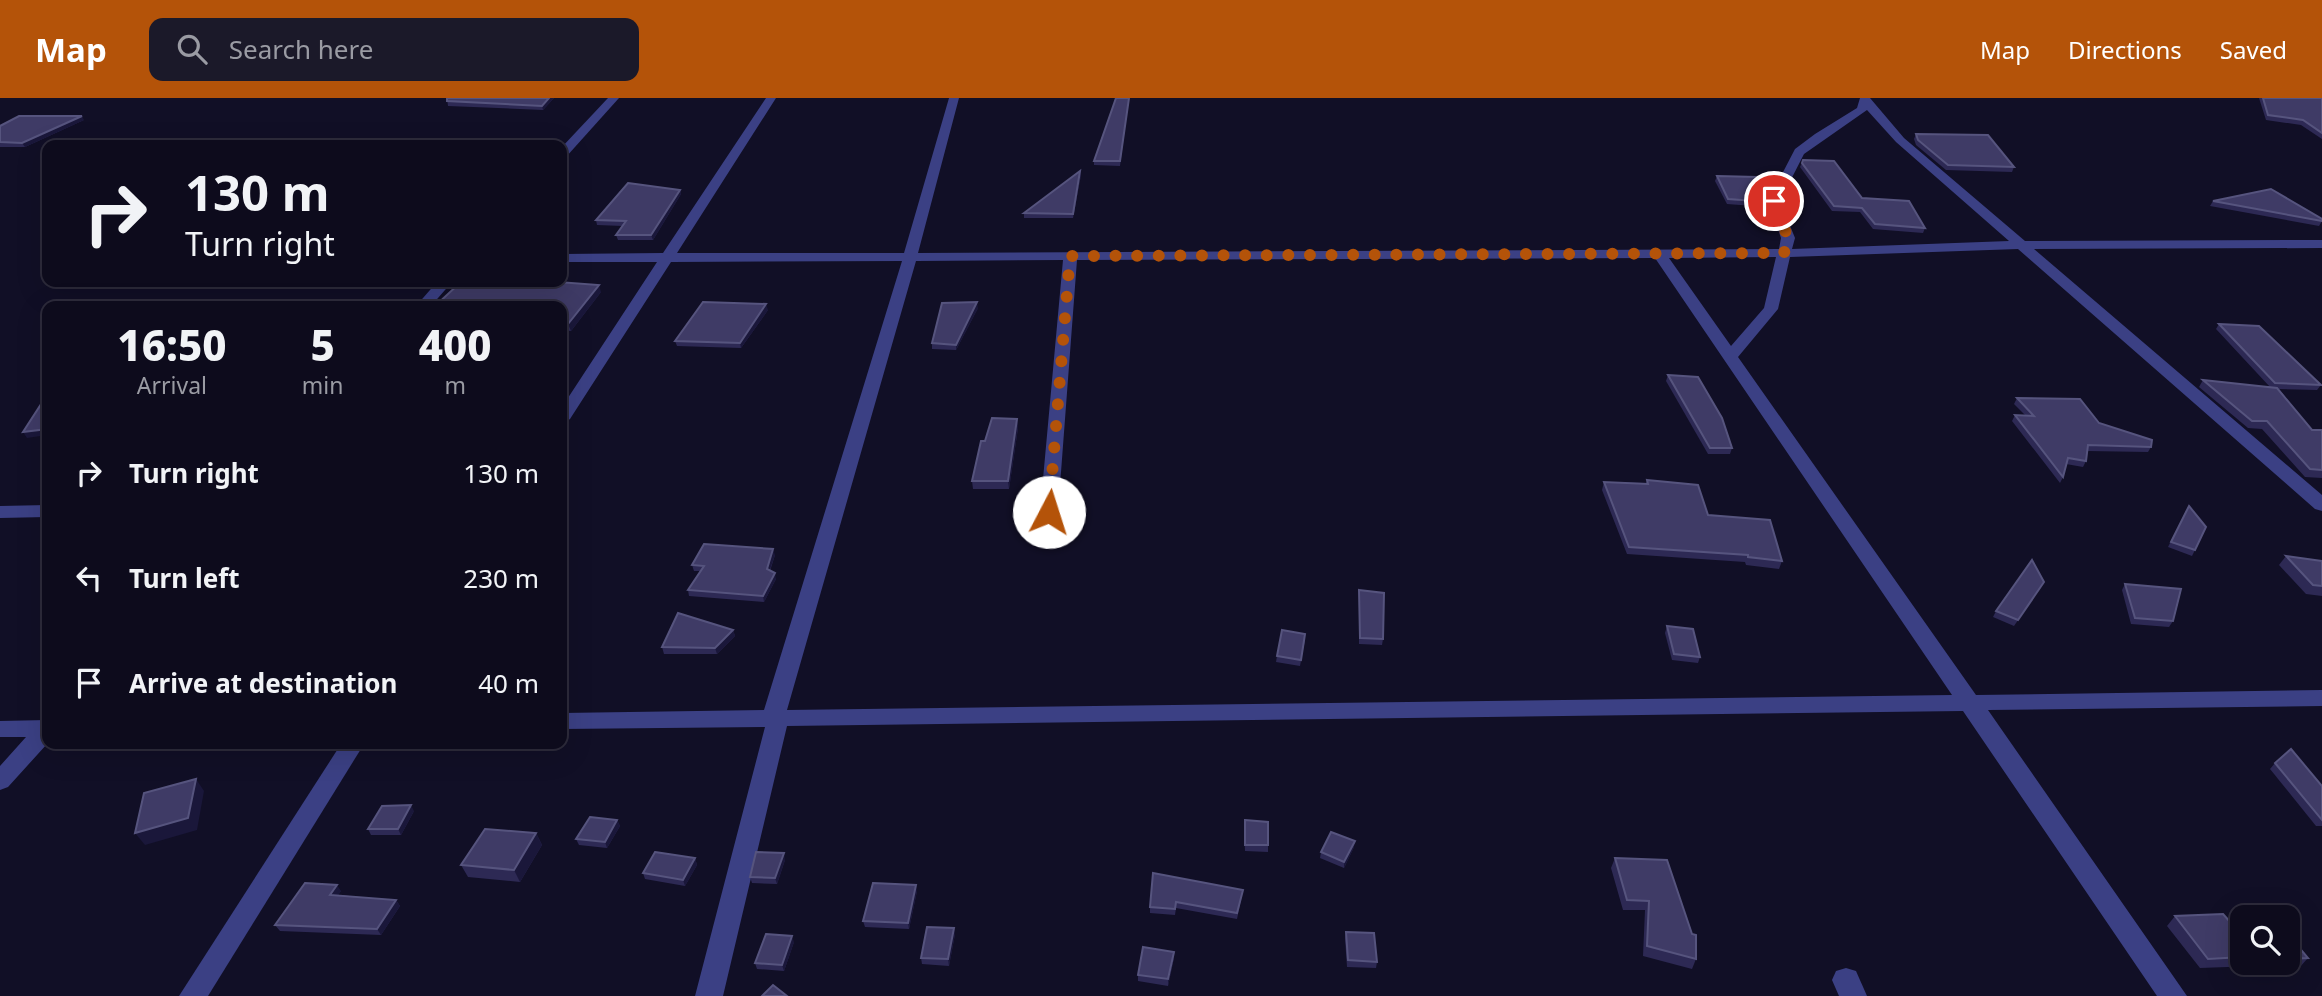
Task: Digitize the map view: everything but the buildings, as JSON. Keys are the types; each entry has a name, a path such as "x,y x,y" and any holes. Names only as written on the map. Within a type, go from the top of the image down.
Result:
{"street":[{"path":"567,149 614,98"},
{"path":"567,411 771,98"},
{"path":"709,996 776,719 954,98"},
{"path":"1864,99 1900,140 2322,505"},
{"path":"1730,357 1771,309 1788,238 1774,201 1799,152 1819,136 1862,110 1864,99"},
{"path":"567,258 1659,254 1784,253 2021,245 2322,244"},
{"path":"1659,254 2173,996"},
{"path":"1049,512 1070,256"},
{"path":"428,301 440,287"},
{"path":"0,512 42,511"},
{"path":"567,721 2322,698"},
{"path":"0,729 42,728"},
{"path":"0,781 42,734"},
{"path":"192,996 350,749"}],"route":[{"path":"1049,512 1070,256 1784,253 1788,238 1774,201"}]}
